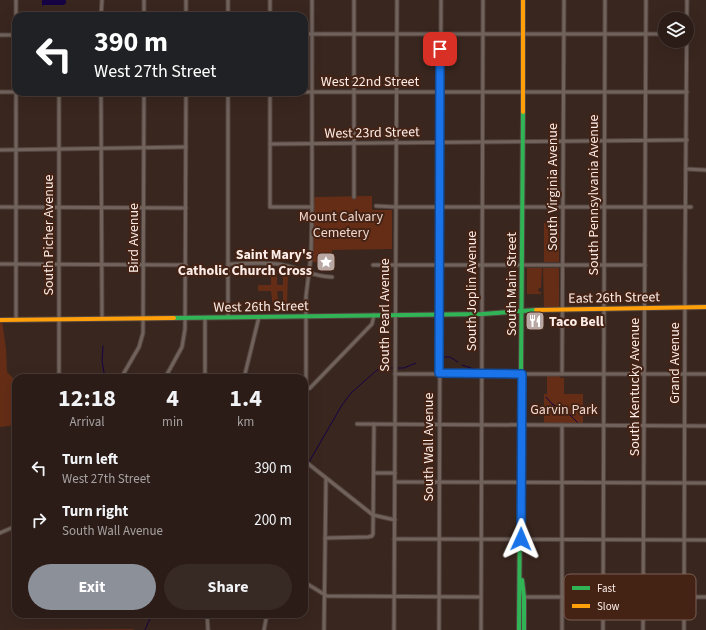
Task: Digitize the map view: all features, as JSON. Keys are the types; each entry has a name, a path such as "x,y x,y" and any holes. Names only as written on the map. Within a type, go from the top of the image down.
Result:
{"main road":[{"name":"South Main Street","path":"518,630 521,539 522,425 523,0"},
{"name":"East 26th Street","path":"522,310 706,307"},
{"name":"West 26th Street","path":"0,320 482,314 522,310"},
{"name":"South Main Street","path":"520,569 524,597 524,630"}],"street":[{"path":"16,0 16,12"},
{"path":"102,0 102,12"},
{"path":"144,0 144,12"},
{"path":"186,0 186,12"},
{"path":"228,0 228,12"},
{"path":"270,0 270,12"},
{"path":"305,374 306,293 311,256 312,207 312,0"},
{"path":"354,0 354,197"},
{"name":"South Pearl Avenue","path":"394,630 397,0"},
{"name":"South Wall Avenue","path":"439,630 441,0"},
{"name":"South Joplin Avenue","path":"481,630 483,0"},
{"name":"South Virginia Avenue","path":"562,374 564,0"},
{"name":"South Pennsylvania Avenue","path":"602,574 605,0"},
{"name":"South Kentucky Avenue","path":"644,574 646,0"},
{"name":"Grand Avenue","path":"687,0 687,12"},
{"path":"308,34 658,34"},
{"path":"0,35 12,35"},
{"name":"Grand Avenue","path":"685,574 687,48"},
{"name":"West 22nd Street","path":"0,92 12,92"},
{"name":"West 22nd Street","path":"308,92 687,92"},
{"path":"16,96 16,320"},
{"name":"South Picher Avenue","path":"59,96 59,374"},
{"path":"102,96 102,319"},
{"name":"Bird Avenue","path":"123,374 140,345 144,318 144,96"},
{"path":"168,374 183,344 186,318 186,96"},
{"path":"228,96 228,317"},
{"path":"270,96 270,207 312,207"},
{"name":"West 23rd Street","path":"270,144 687,140"},
{"path":"0,150 186,147"},
{"path":"686,169 706,170"},
{"path":"376,206 523,208 691,207"},
{"path":"0,207 186,208"},
{"path":"0,264 186,265"},
{"path":"228,264 277,264 321,277 332,277"},
{"path":"373,265 645,265"},
{"path":"308,389 372,324 374,315"},
{"path":"245,374 259,317"},
{"path":"205,318 205,374"},
{"path":"395,374 706,374"},
{"path":"358,424 706,426"},
{"path":"325,538 370,537 373,534 374,424"},
{"path":"562,425 562,630"},
{"path":"308,466 326,478 373,515 395,520"},
{"path":"374,473 395,473"},
{"path":"324,630 326,478"},
{"path":"395,482 706,483"},
{"path":"0,533 12,528"},
{"path":"394,539 706,540"},
{"path":"308,585 327,596 480,597"},
{"path":"524,597 562,597"},
{"path":"207,618 208,630"},
{"path":"264,630 266,618"},
{"name":"South Pennsylvania Avenue","path":"603,620 603,630"},
{"name":"South Kentucky Avenue","path":"643,620 643,630"},
{"name":"Grand Avenue","path":"684,620 684,630"}],"green space":[{"name":"Mount Calvary Cemetery","path":"372,196 372,210 392,210 392,249 332,250 332,263 312,262 314,197"},
{"path":"544,223 559,223 559,262 544,262"},
{"path":"527,268 542,268 541,288 539,288 538,291 541,292 541,294 527,294"},
{"path":"543,268 559,268 559,307 544,307"},
{"path":"271,271 277,272 277,285 283,285 283,272 288,273 287,308 283,308 283,291 277,291 279,307 273,307 271,291 258,291 258,285 271,285"},
{"path":"0,320 2,320 6,349 7,372 12,377 12,426 0,427"},
{"name":"Garvin Park","path":"547,376 559,376 564,378 564,394 583,394 583,423 544,423 544,394 547,394"},
{"path":"131,629 136,630 0,630"}],"shaded area":[{"path":"42,0 66,0 66,3 64,5 43,5 42,7"}],"waterway":[{"path":"103,346 102,361 104,374"},
{"path":"444,357 450,357 458,362"},
{"path":"398,368 404,368 416,363"},
{"path":"462,365 474,369"},
{"path":"309,462 342,405 351,393 377,370 383,368 393,368"},
{"path":"546,397 551,403 570,415 578,423"},
{"path":"145,630 150,618"}],"traffic: fast":[{"path":"519,630 523,112"},
{"path":"174,318 482,314 536,310"},
{"path":"522,580 524,597 524,630"}],"traffic: slow":[{"path":"523,0 523,112"},
{"path":"536,310 706,307"},
{"path":"0,320 174,318"}],"place":[{"name":"Saint Mary's Catholic Church Cross","path":"326,262"},
{"name":"Taco Bell","path":"535,321"}],"route":[{"path":"440,49 439,373 522,374 521,539"}]}
